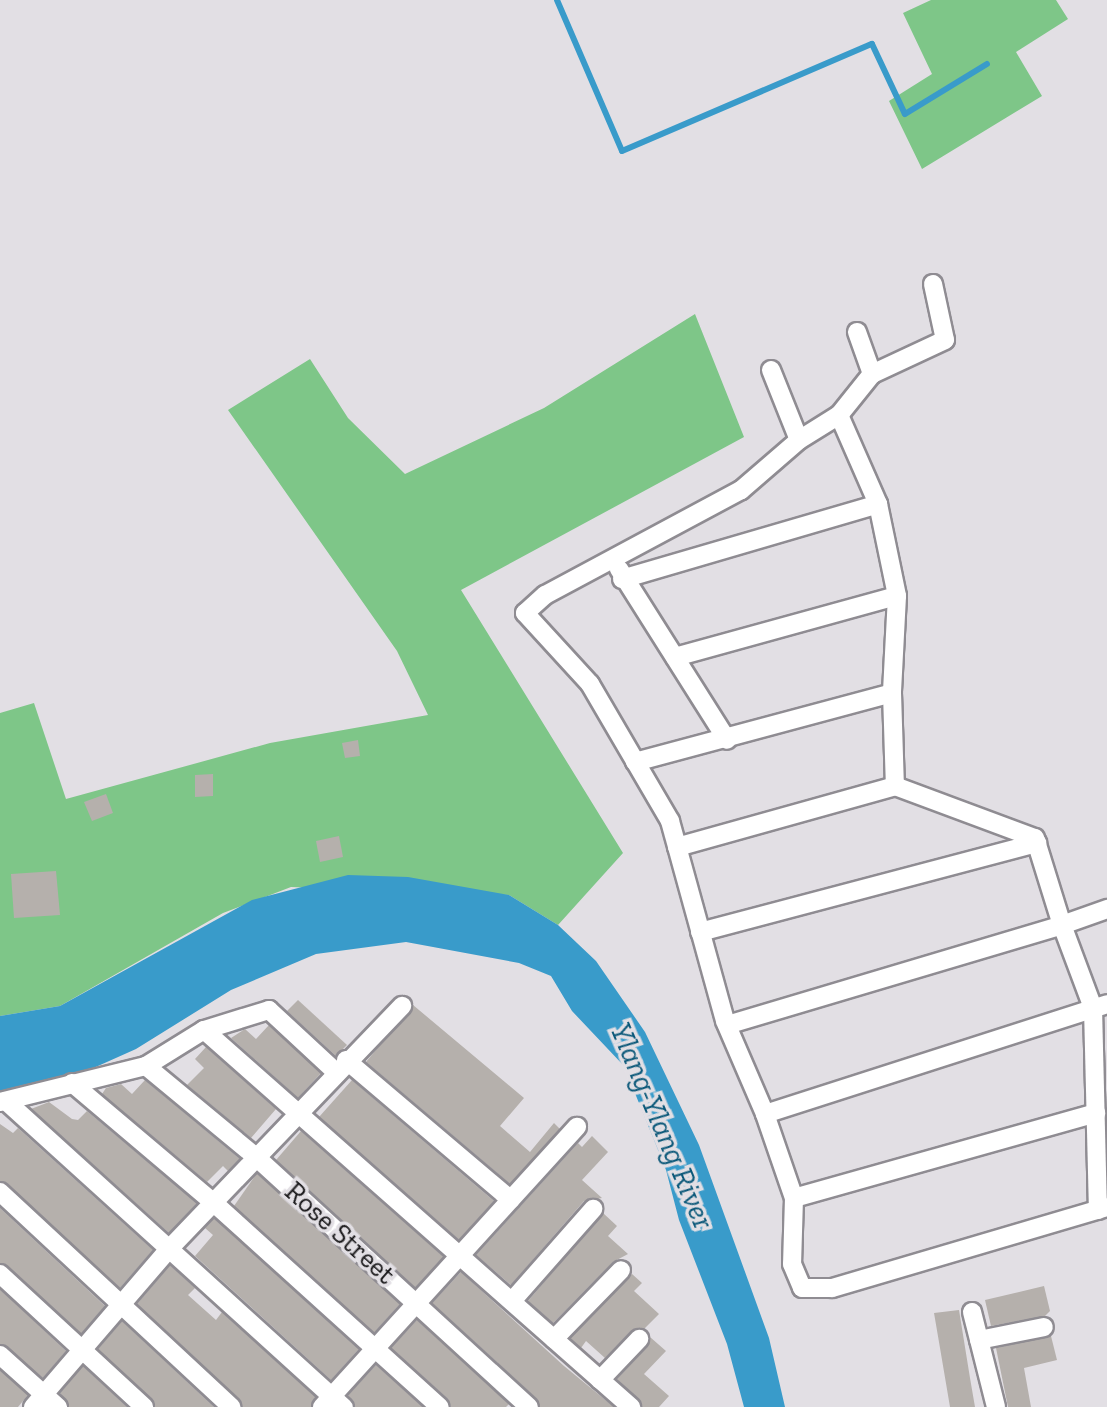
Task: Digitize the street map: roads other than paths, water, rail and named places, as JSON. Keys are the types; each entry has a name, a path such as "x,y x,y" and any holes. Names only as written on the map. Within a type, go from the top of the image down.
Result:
{"street":[{"path":"677,847 895,786 1035,838 1062,925 1100,1006 1096,1113 1102,1208 832,1288 802,1288 792,1264 794,1198 765,1114 727,1025 700,932 677,847 670,821 590,684 524,612 545,594 741,490 799,440 839,415 872,374 945,340 933,284"},
{"path":"857,332 872,374"},
{"path":"771,370 799,440"},
{"path":"839,415 878,504 897,596 892,693 895,786"},
{"path":"622,579 878,504"},
{"path":"616,555 622,579 727,740"},
{"path":"675,657 897,596"},
{"path":"635,762 727,740 892,693"},
{"path":"700,932 1037,843"},
{"path":"727,1025 1062,925 1107,909"},
{"path":"0,1355 45,1403 82,1350 170,1250 341,1066 402,1006"},
{"path":"765,1114 1100,1006"},
{"path":"3,1102 146,1066 204,1030 269,1010 511,1200"},
{"path":"204,1030 631,1407"},
{"name":"Rose Street","path":"146,1066 256,1157 529,1407"},
{"path":"72,1083 214,1203 440,1407"},
{"path":"3,1102 170,1250 333,1403 376,1348 577,1127"},
{"path":"794,1198 1096,1113"},
{"path":"0,1192 124,1304 231,1407"},
{"path":"512,1301 593,1209"},
{"path":"554,1339 621,1270"},
{"path":"0,1274 144,1407"},
{"path":"972,1312 996,1407"},
{"path":"979,1340 1044,1327"},
{"path":"600,1380 639,1339"}],"water":[{"name":"Ylang-Ylang River","path":"348,875 408,877 509,895 558,925 596,961 645,1032 699,1145 769,1338 785,1407 744,1407 727,1344 679,1220 666,1170 624,1066 572,1011 551,976 519,963 406,942 316,954 231,990 136,1049 89,1070 0,1095 0,1016 60,1006 252,900"}],"waterway":[{"path":"557,0 622,151 872,44 905,114 987,64"}]}
